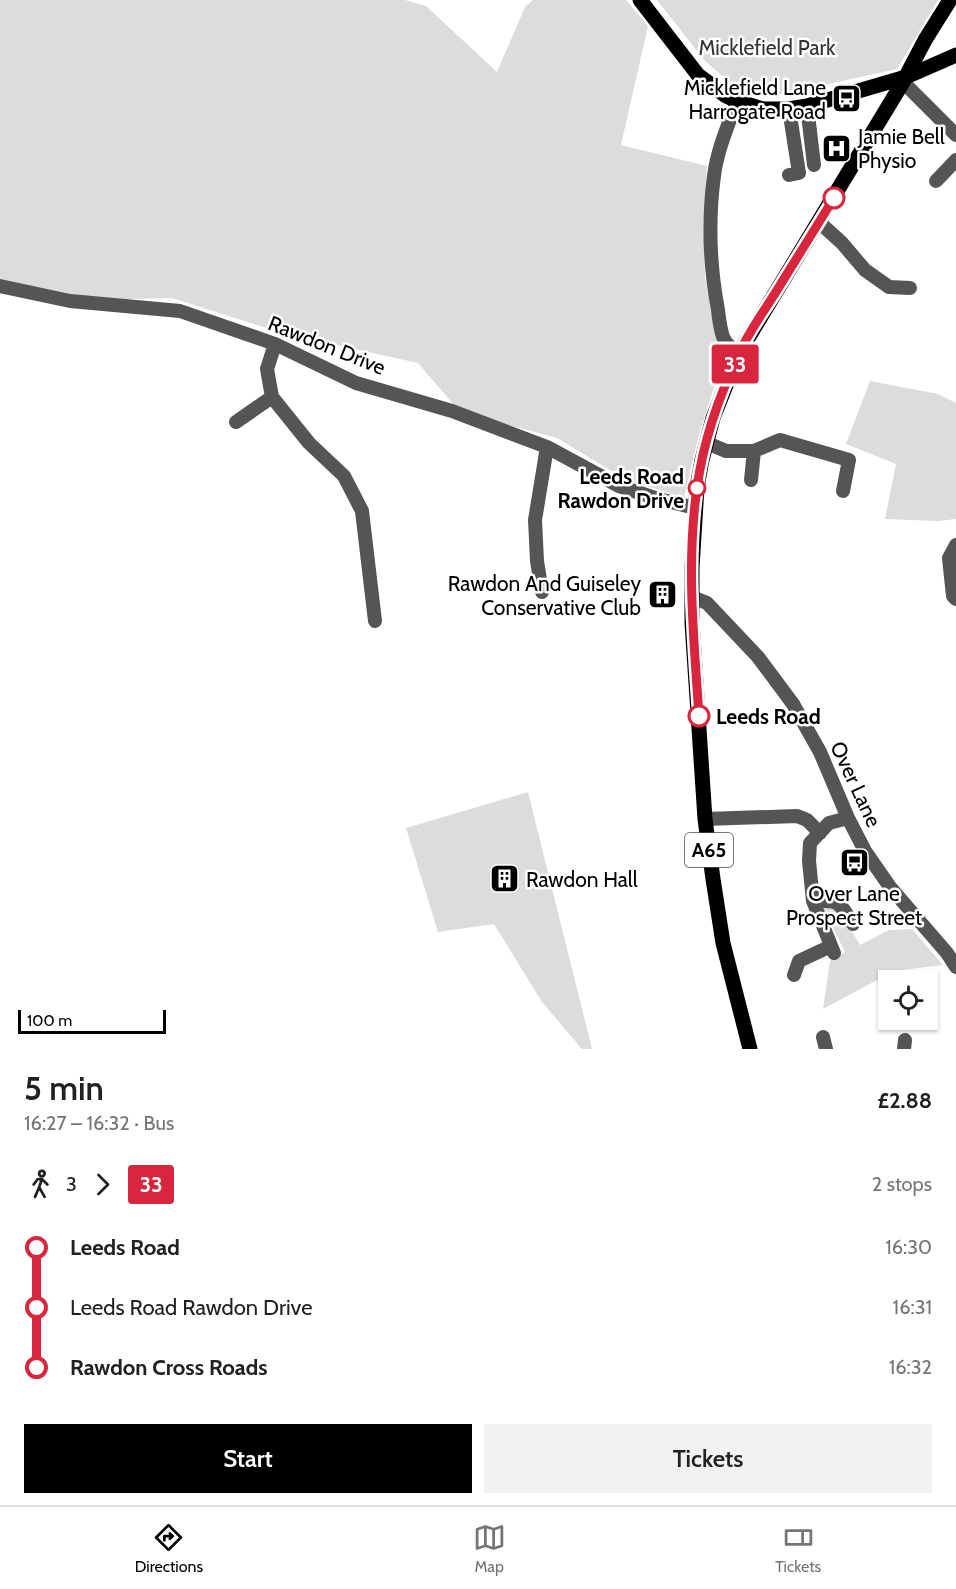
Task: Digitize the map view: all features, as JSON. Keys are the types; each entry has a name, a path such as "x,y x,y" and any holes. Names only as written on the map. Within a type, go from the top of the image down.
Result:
{"main road":[{"path":"640,0 698,75 726,96 763,109 807,106 905,80 956,55"},
{"name":"A65","path":"750,1049 723,942 705,819 692,597 694,508 697,487 713,418 739,353 905,80 925,40 950,0"},
{"path":"867,89 879,99 884,114"}],"street":[{"path":"905,80 918,103 956,135"},
{"path":"737,101 714,174 711,244 716,302 723,335 727,344 739,353"},
{"path":"807,106 814,165"},
{"path":"789,109 799,172 789,175"},
{"path":"936,181 956,160"},
{"path":"819,222 842,243 865,270 889,287 910,288"},
{"name":"Rawdon Drive","path":"0,286 70,301 180,311 275,344 356,383 452,411 547,447 619,486 694,508"},
{"path":"275,344 267,369 272,397 309,442 344,476 362,511 375,621"},
{"path":"236,422 272,397"},
{"path":"707,443 726,451 754,451 780,440 849,460 843,491"},
{"path":"542,592 537,561 535,520 547,447"},
{"path":"751,480 754,451"},
{"path":"956,545 949,558 953,596 956,599"},
{"name":"Over Lane","path":"692,597 707,603 758,657 793,704 820,752 848,818 865,851 890,887 947,952 956,967"},
{"path":"705,819 797,816 807,820 820,832"},
{"path":"794,975 799,961 833,950 813,901 809,861 810,843 829,823 848,818"},
{"path":"813,901 838,903 853,924"}],"green space":[{"path":"0,0 405,0 426,6 497,72 525,7 533,0 626,0 648,26 621,145 707,166 703,222 705,277 721,365 698,438 684,498 623,478 557,438 460,412 418,363 282,333 172,298 81,300 0,281"},
{"name":"Micklefield Park","path":"657,0 938,0 897,69 783,94 742,93 705,61"},
{"path":"870,381 938,394 956,403 956,519 938,521 885,519 896,464 846,444"},
{"path":"528,792 592,1049 582,1049 542,1002 494,924 438,932 406,828"},
{"path":"826,905 841,912 860,945 889,930 912,929 943,965 902,970 878,970 878,980 823,1009 830,961 845,952 823,908"}],"bus line":[{"name":"33","path":"699,716 692,623 692,568 694,508 702,460 713,418 739,353 754,325 834,198"}],"place":[{"name":"Micklefield Lane Harrogate Road","path":"847,99"},
{"name":"Jamie Bell Physio","path":"837,148"},
{"name":"Leeds Road Rawdon Drive","path":"697,488"},
{"name":"Rawdon And Guiseley Conservative Club","path":"662,595"},
{"name":"Leeds Road","path":"699,716"},
{"name":"Over Lane Prospect Street","path":"854,862"},
{"name":"Rawdon Hall","path":"505,879"}]}
